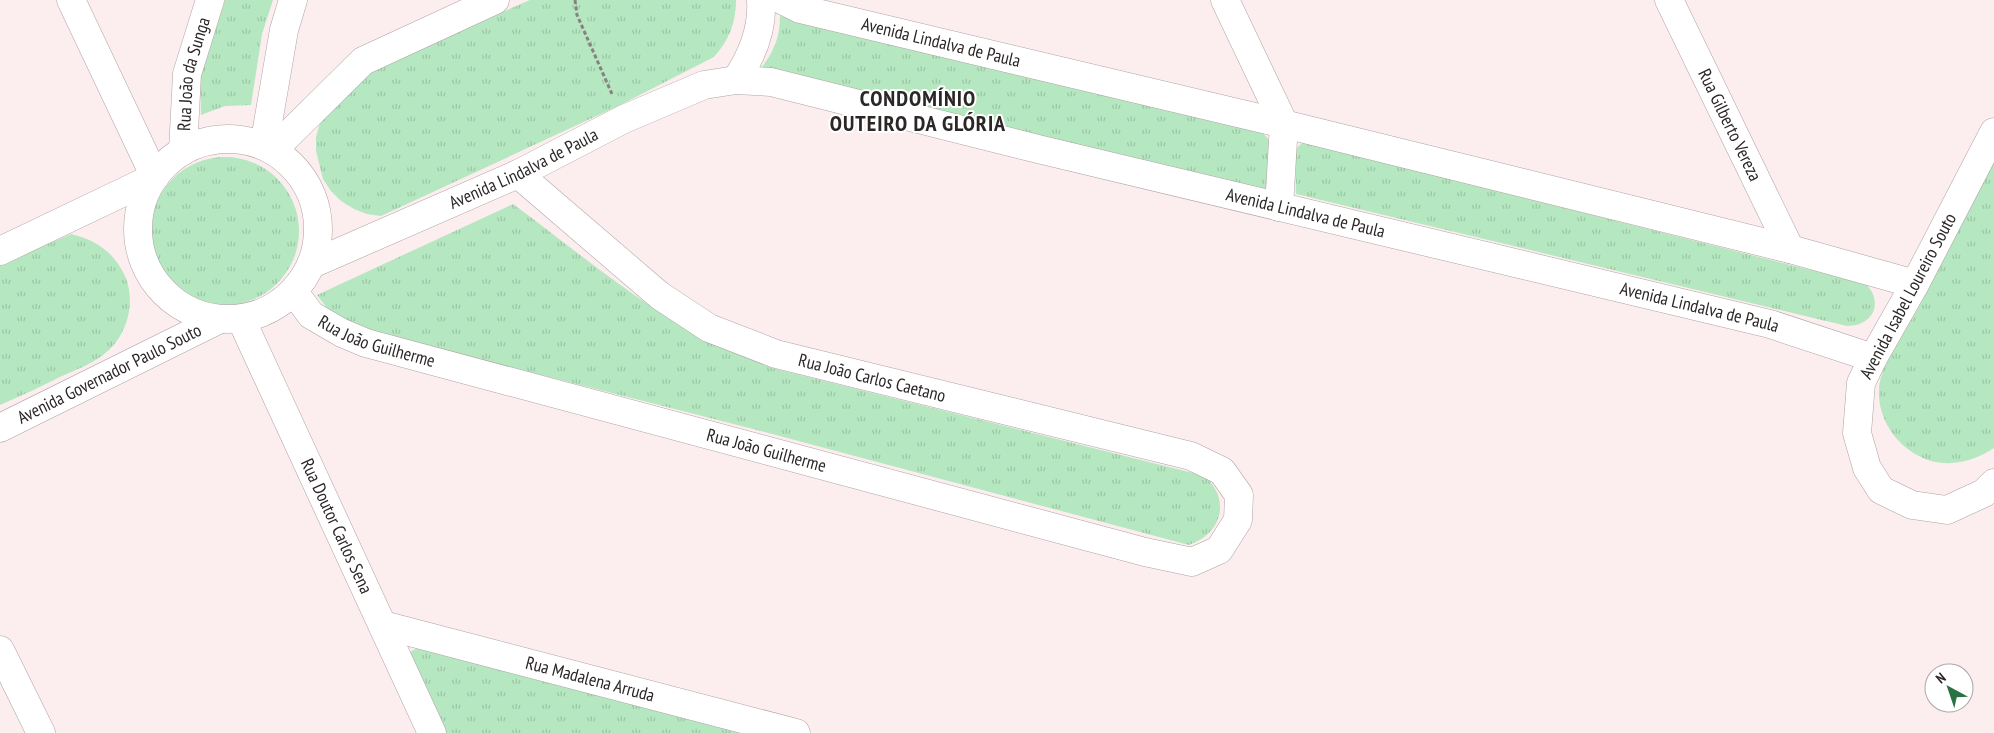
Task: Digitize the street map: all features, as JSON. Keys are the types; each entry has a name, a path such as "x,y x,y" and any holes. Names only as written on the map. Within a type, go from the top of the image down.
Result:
{"street":[{"path":"71,0 155,177"},
{"name":"Rua João da Sunga","path":"183,151 187,74 210,0"},
{"path":"268,148 284,30 293,0"},
{"path":"268,148 363,61 495,0"},
{"path":"736,80 747,63 760,28 761,0"},
{"name":"Avenida Lindalva de Paula","path":"782,0 800,9 1284,124 1790,249 1915,284"},
{"path":"1225,0 1284,124 1279,207"},
{"name":"Rua Gilberto Vereza","path":"1669,0 1790,249"},
{"name":"Avenida Lindalva de Paula","path":"312,264 518,174 624,119 704,85 736,80 771,82 1042,150 1770,324 1873,358"},
{"name":"Avenida Isabel Loureiro Souto","path":"1994,132 1915,284 1860,383 1857,433 1867,468 1881,490 1912,505 1946,510 1984,493 1994,483"},
{"name":"Avenida Governador Paulo Souto","path":"0,251 155,177 183,151 209,141 237,139 268,148 305,179 319,221 312,264 304,279 294,292 269,310 231,319 0,428"},
{"name":"Rua João Carlos Caetano","path":"518,174 659,295 709,328 776,354 1191,456 1222,471 1239,495 1238,520"},
{"name":"Avenida Governador Paulo Souto","path":"155,177 141,206 138,228 141,251 148,272 162,290 179,305 198,314 231,319"},
{"name":"Rua João Guilherme","path":"294,292 310,315 366,344 1145,552 1192,562 1219,550 1238,520"},
{"name":"Rua Doutor Carlos Sena","path":"231,319 383,625 432,733"},
{"name":"Rua Madalena Arruda","path":"383,625 796,733"},
{"path":"0,650 41,733"}],"path":[{"path":"575,0 577,15 624,119"}],"green space":[{"path":"225,0 273,0 262,34 251,105 225,106 201,115 200,77"},
{"path":"530,0 736,0 735,16 731,31 714,57 618,106 381,216 367,214 341,201 323,179 316,151 316,137 320,123 367,71"},
{"path":"780,16 1262,132 1270,141 1268,194 762,67 776,43"},
{"path":"1303,142 1866,284 1871,291 1875,306 1869,318 1856,325 1847,326 1296,194 1295,150"},
{"path":"225,157 253,163 277,179 293,203 299,231 293,259 277,283 253,299 225,305 197,299 173,283 157,259 151,231 157,203 173,179 197,163"},
{"path":"1994,160 1994,448 1967,461 1947,463 1928,460 1902,445 1890,429 1881,411 1879,401 1880,381 1888,360 1917,310"},
{"path":"513,204 656,310 698,335 728,349 772,368 1205,476 1218,496 1220,506 1215,524 1209,533 1189,545 757,430 353,327 332,315 317,295"},
{"path":"71,234 103,248 121,268 130,297 127,320 123,330 111,348 94,361 0,405 0,265"},
{"path":"419,647 759,733 441,733 408,658 410,652"}],"district":[{"name":"CONDOMÍNIO OUTEIRO DA GLÓRIA","path":"918,110"}]}
